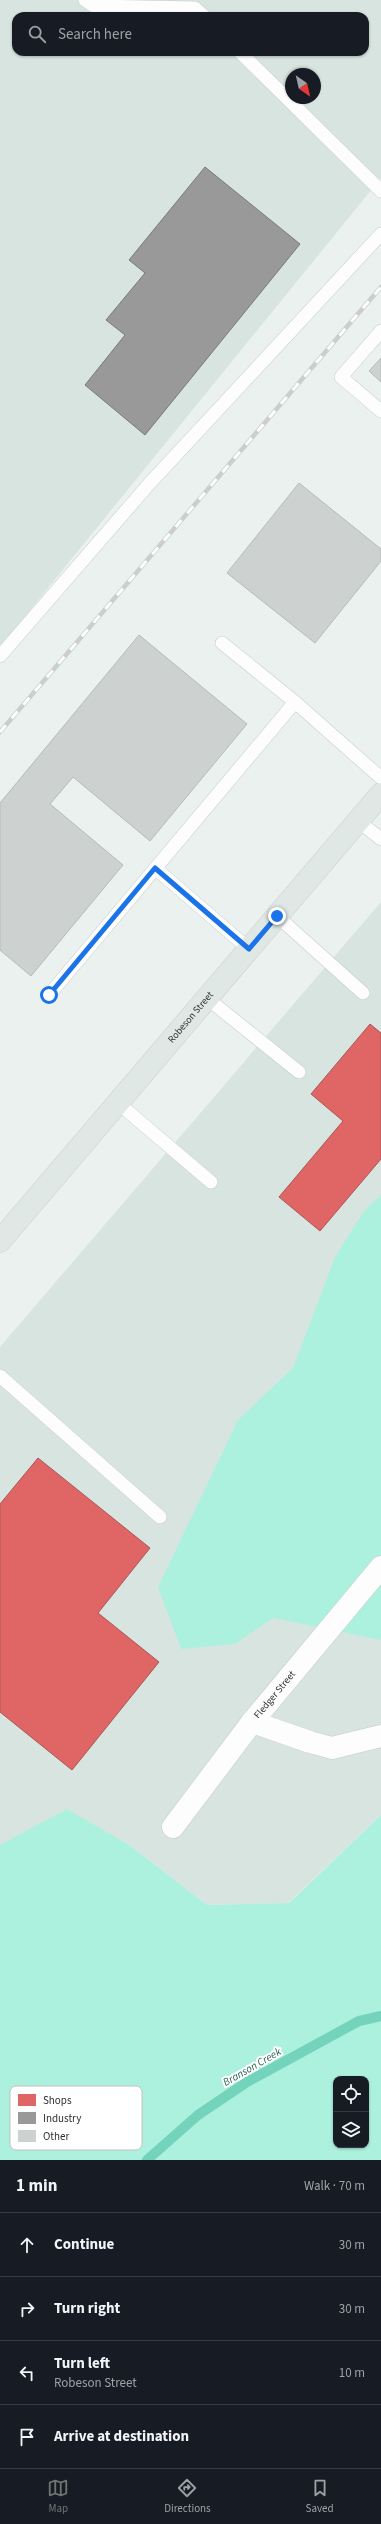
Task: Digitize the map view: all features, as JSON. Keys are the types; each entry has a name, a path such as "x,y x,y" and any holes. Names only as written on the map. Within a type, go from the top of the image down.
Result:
{"main road":[{"name":"Robeson Street","path":"0,1241 208,999 381,794"}],"street":[{"name":"Fledger Street","path":"173,1827 252,1722 381,1567"},
{"path":"252,1722 332,1748 381,1736"}],"lane":[{"path":"85,0 94,6 195,8 200,12"},
{"path":"244,56 381,191"},
{"path":"0,656 149,484 381,234"},
{"path":"381,331 341,377 381,411"},
{"path":"222,643 295,702 381,778"},
{"path":"49,995 295,702"},
{"path":"358,821 381,839"},
{"path":"155,868 249,949"},
{"path":"277,916 363,993"},
{"path":"208,999 299,1072"},
{"path":"118,1103 211,1182"},
{"path":"0,1376 160,1517"}],"shaded area":[{"path":"0,0 381,0 381,178 0,647"},
{"path":"381,902 381,1815 288,1903 207,1905 129,1845 0,1845 0,1347"}],"green space":[{"path":"381,1195 381,1640 273,1618 235,1644 181,1649 158,1587 238,1420 293,1368 335,1257 364,1211"},
{"path":"67,1809 129,1845 207,1905 289,1903 381,1815 381,2160 0,2160 0,1845"}],"building: Shops":[{"path":"370,1024 381,1033 381,1159 320,1231 279,1197 343,1121 311,1094"},
{"path":"38,1458 150,1548 98,1613 159,1662 72,1770 0,1712 0,1504"}],"building: Industry":[{"path":"205,167 300,244 145,435 85,385 125,335 106,320 145,273 129,260"}],"building: Other":[{"path":"381,358 381,382 369,371"},
{"path":"299,483 381,549 381,561 315,643 227,573"},
{"path":"139,635 247,724 150,841 73,777 50,804 123,865 31,976 0,950 0,803"}],"waterway":[{"name":"Branson Creek","path":"147,2160 198,2115 247,2082 359,2021 381,2016"}],"railway":[{"path":"0,732 381,287"}],"route":[{"path":"49,995 155,868 249,949 277,916"}]}
